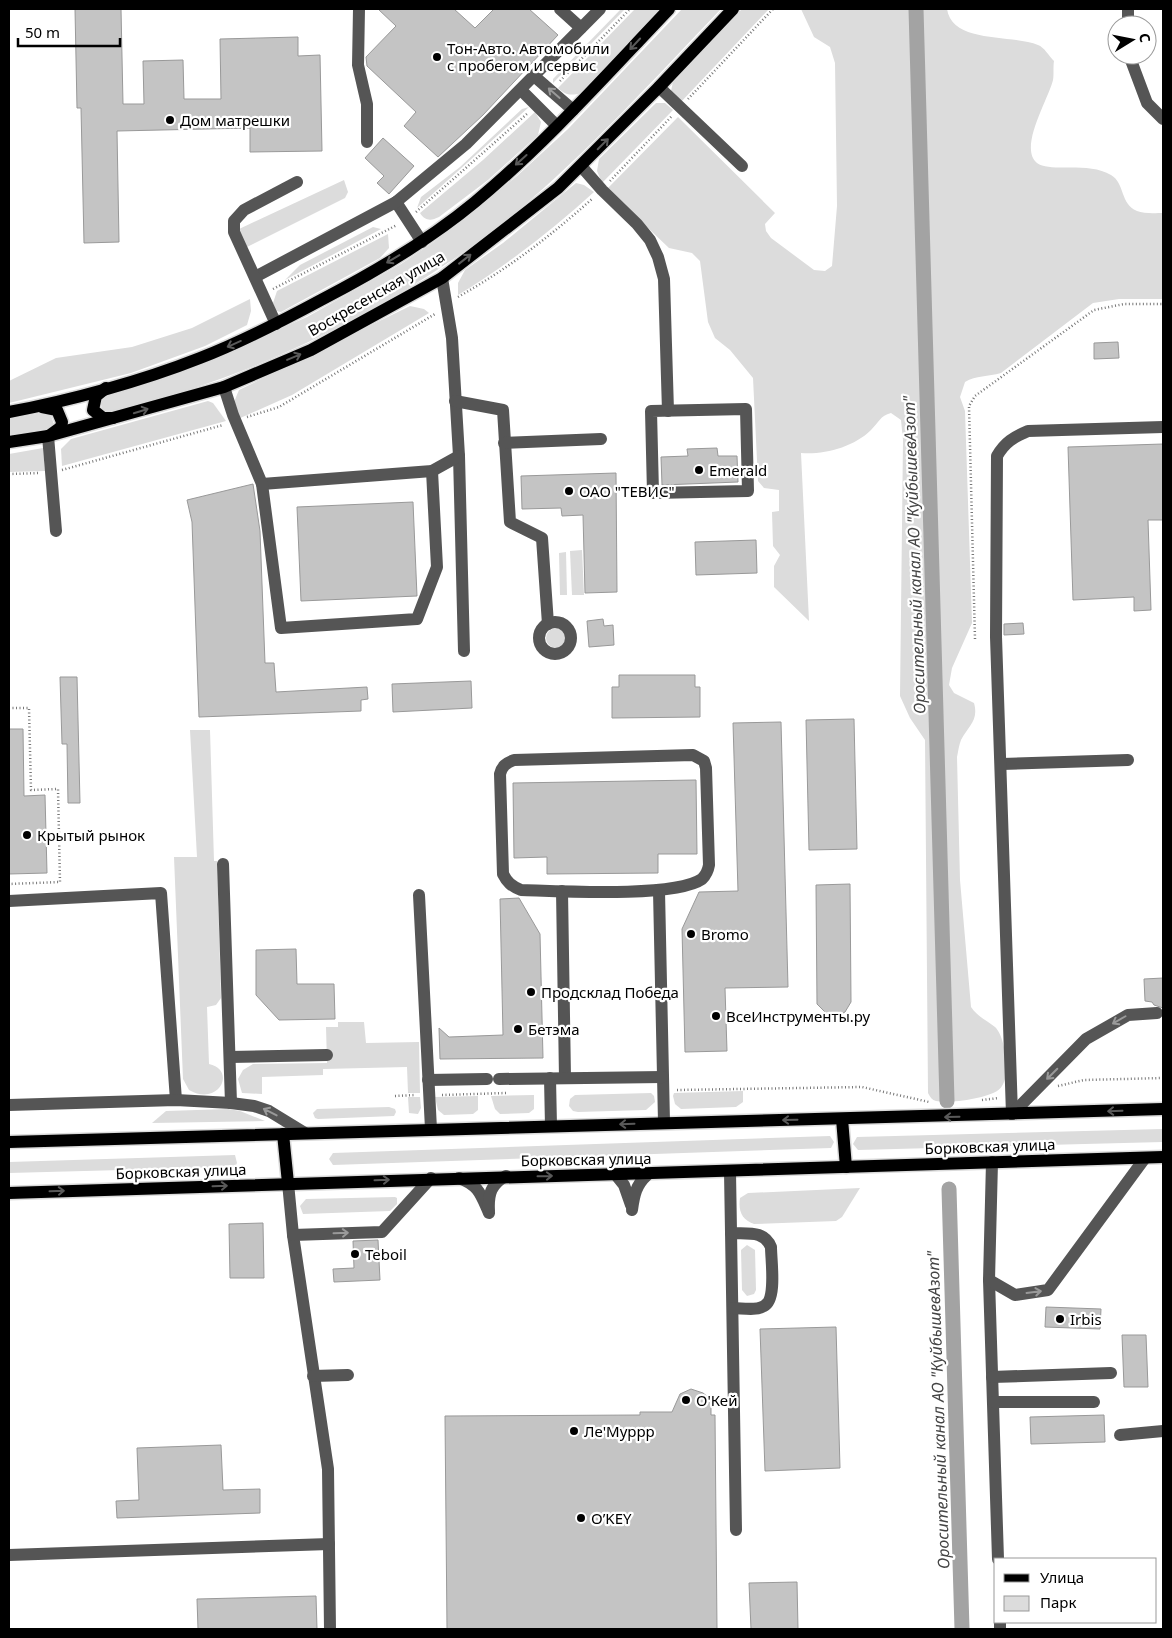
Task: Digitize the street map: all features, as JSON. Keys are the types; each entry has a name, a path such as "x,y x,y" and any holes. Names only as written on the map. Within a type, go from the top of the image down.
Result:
{"main road":[{"name":"Воскресенская улица","path":"9,412 106,388 198,359 276,324 350,285 422,242 475,202 557,126 669,9"},
{"name":"Воскресенская улица","path":"9,442 48,436 115,419 224,386 311,350 442,278 558,188 659,87 733,9"},
{"path":"106,388 96,396 93,410 103,418 115,419"},
{"path":"35,407 50,407 57,410 61,415 61,427 48,436"},
{"name":"Борковская улица","path":"9,1142 1163,1109"},
{"path":"842,1119 846,1167"},
{"path":"283,1134 288,1183"},
{"name":"Борковская улица","path":"9,1193 431,1178 646,1175 1163,1157"}],"street":[{"path":"359,9 358,65 367,104 367,142"},
{"path":"560,9 581,28"},
{"path":"255,277 396,202 466,144 600,9"},
{"path":"1133,65 1147,103 1163,119"},
{"path":"534,76 573,110"},
{"path":"659,87 742,166"},
{"path":"520,90 557,126"},
{"path":"581,166 602,190 637,224 650,240 658,257 664,279 668,411"},
{"path":"276,324 234,232 234,221 244,210 298,182"},
{"path":"396,202 422,242"},
{"path":"442,278 448,302 456,401 464,651"},
{"path":"224,386 233,415 262,484 281,628 418,619 437,567 432,471"},
{"path":"456,401 503,410 510,522 542,538 548,624"},
{"path":"746,409 748,490 653,493 651,411 668,411 746,409"},
{"path":"1012,1114 1002,764 996,637 997,456 1003,446 1014,436 1028,431 1163,427"},
{"path":"48,436 56,531"},
{"path":"504,443 601,439"},
{"path":"262,484 432,471 459,456"},
{"path":"693,755 704,761 706,768 709,866 707,873 702,879 659,891 562,891 520,890 512,887 503,874 500,774 502,767 514,760 693,755"},
{"path":"1002,764 1128,760"},
{"path":"223,864 231,1102"},
{"path":"562,891 565,1078"},
{"path":"659,891 664,1122"},
{"path":"9,901 161,893 176,1100"},
{"path":"419,896 431,1129"},
{"path":"1012,1114 1086,1039 1128,1015 1157,1013"},
{"path":"230,1057 327,1055"},
{"path":"428,1080 663,1077"},
{"path":"550,1078 552,1126"},
{"path":"9,1105 176,1100 231,1102 269,1111 305,1133"},
{"path":"989,1280 1015,1295 1048,1290 1145,1158"},
{"path":"992,1162 989,1280 998,1558"},
{"path":"730,1172 736,1530"},
{"path":"616,1175 624,1185 632,1210 638,1183 646,1175"},
{"path":"459,1178 471,1182 478,1189 489,1214 488,1198 492,1188 497,1181 506,1176"},
{"path":"293,1235 382,1232 431,1178"},
{"path":"288,1183 293,1235 328,1469 330,1629"},
{"path":"731,1234 758,1234 768,1240 770,1247 772,1297 765,1306 759,1308 733,1308"},
{"path":"992,1377 1111,1373"},
{"path":"313,1376 348,1375"},
{"path":"993,1402 1094,1402"},
{"path":"1120,1435 1163,1431"},
{"path":"9,1555 329,1544"}],"path":[{"path":"555,86 630,9"},
{"path":"448,302 488,279 543,242 602,190 773,9"},
{"path":"9,708 29,708 31,790 58,789 60,882 9,884"},
{"path":"1035,1091 1084,1080 1163,1078"},
{"path":"663,1090 862,1087 938,1104"},
{"path":"395,1096 513,1093"},
{"path":"975,1100 1012,1096"}],"green space":[{"path":"621,9 625,9 553,83 553,79"},
{"path":"635,9 660,9 581,93 568,94 558,88"},
{"path":"682,9 721,9 569,165 484,238 383,303 311,341 224,378 192,389 108,413 102,409 101,403 104,397 184,371 307,317 401,264 434,242 517,176 568,129"},
{"path":"742,9 769,9 680,103 671,91 673,82"},
{"path":"801,9 947,9 951,20 960,28 971,33 1027,42 1040,46 1054,61 1053,80 1036,123 1031,146 1032,156 1037,163 1051,167 1102,171 1111,175 1119,183 1125,199 1132,208 1143,213 1163,213 1163,299 1119,299 1093,303 1001,373 973,378 965,382 960,397 965,411 972,623 952,668 949,685 954,693 974,703 975,714 972,723 961,740 957,757 960,880 971,1007 998,1031 1005,1051 1006,1067 1005,1081 998,1090 992,1094 968,1100 936,1101 928,1093 925,740 910,718 900,696 903,440 901,420 891,413 887,414 871,430 856,441 829,451 801,453 809,621 774,587 774,566 780,555 773,546 772,512 779,511 779,490 764,488 758,481 753,378 730,350 715,338 708,322 700,261 692,253 669,248 607,189 678,117 775,213 765,224 766,231 771,238 814,270 825,271 832,266 837,206 835,63 830,47 814,37"},
{"path":"656,103 665,103 673,110 602,183 597,171 599,159"},
{"path":"529,107 417,208 421,197 460,167 522,109"},
{"path":"535,112 541,122 538,135 488,180 439,217 428,220 422,216 420,213 483,160"},
{"path":"344,180 348,192 345,198 243,249 237,230"},
{"path":"576,183 584,185 594,192 528,247 458,295 458,283 465,270 503,243"},
{"path":"373,227 381,229 285,280 300,265"},
{"path":"388,234 389,248 380,258 281,312 276,311 273,303 277,291"},
{"path":"250,299 251,311 247,325 205,346 131,373 9,403 9,381 56,358 132,347 192,328"},
{"path":"410,306 424,309 429,313 292,395 238,419 234,402 239,390"},
{"path":"208,401 213,403 226,421 62,466 61,449 71,439"},
{"path":"42,413 51,415 54,425 51,428 9,435 9,419"},
{"path":"43,448 45,471 9,472 9,454"},
{"path":"582,550 584,595 572,595 570,551"},
{"path":"566,552 567,595 560,595 559,553"},
{"path":"556,628 563,631 566,638 563,645 556,648 549,645 546,638 549,631"},
{"path":"190,730 210,730 214,861 217,861 221,998 216,1005 207,1007 209,1064 222,1073 223,1079 221,1086 209,1094 200,1094 189,1090 183,1079 174,857 197,857"},
{"path":"338,1022 364,1022 366,1043 419,1042 420,1093 408,1093 407,1067 323,1069 323,1075 262,1077 262,1094 242,1093 238,1079 243,1070 253,1064 327,1063 326,1027 338,1027"},
{"path":"743,1091 743,1102 736,1107 681,1109 675,1104 673,1096 674,1093"},
{"path":"651,1093 654,1096 655,1102 646,1110 578,1112 573,1111 569,1106 570,1099 575,1095"},
{"path":"534,1095 534,1109 529,1113 500,1114 495,1109 491,1096"},
{"path":"478,1096 478,1110 473,1114 444,1115 438,1110 435,1097"},
{"path":"408,1097 420,1097 421,1108 418,1114 409,1113"},
{"path":"389,1107 395,1109 394,1116 318,1119 315,1118 313,1113 317,1109"},
{"path":"228,1109 240,1111 265,1121 152,1123 166,1111"},
{"path":"1163,1129 1163,1142 858,1150 853,1144 857,1137"},
{"path":"830,1136 834,1142 831,1148 333,1165 329,1159 333,1153"},
{"path":"235,1155 237,1163 235,1167 9,1173 9,1162"},
{"path":"860,1188 842,1217 836,1221 754,1224 746,1220 740,1207 740,1198 748,1193"},
{"path":"397,1198 397,1204 390,1211 303,1214 300,1206 306,1199"},
{"path":"747,1245 755,1250 756,1290 754,1294 747,1296 742,1290 741,1250"}],"building":[{"path":"75,9 121,9 123,104 144,104 143,61 183,60 184,99 221,99 220,39 298,37 298,56 320,55 322,151 250,152 250,128 117,131 119,242 84,243 81,108 77,108"},
{"path":"378,9 454,9 475,28 494,9 529,9 558,35 483,115 438,157 404,126 416,112 367,66 366,57 396,26"},
{"path":"383,138 414,166 389,194 377,183 384,176 365,158"},
{"path":"1118,342 1119,358 1094,359 1094,343"},
{"path":"1163,444 1163,520 1148,520 1151,610 1134,611 1134,597 1073,600 1068,447"},
{"name":"Emerald","path":"717,448 718,456 737,456 738,482 662,485 661,457 688,456 687,449"},
{"path":"616,473 617,592 585,593 583,515 562,516 561,508 522,509 521,476"},
{"path":"253,484 260,531 265,663 274,663 276,692 367,687 368,699 361,700 361,711 199,717 192,522 187,500"},
{"path":"413,502 417,596 301,601 297,507"},
{"path":"756,540 757,573 696,575 695,542"},
{"path":"603,619 604,626 613,625 614,645 589,647 587,621"},
{"path":"1023,623 1024,634 1004,635 1004,624"},
{"path":"619,675 695,675 695,687 700,687 700,717 612,718 612,687 619,687"},
{"path":"60,677 77,677 80,803 68,803 67,744 62,744"},
{"path":"471,681 472,708 393,712 392,684"},
{"path":"854,719 857,849 809,850 806,720"},
{"path":"781,722 788,987 725,988 727,1051 685,1052 682,929 699,892 738,891 733,723"},
{"name":"Крытый рынок","path":"9,729 23,729 24,796 45,795 47,873 9,874"},
{"path":"696,780 697,854 658,854 658,873 547,874 547,857 514,858 513,783"},
{"path":"850,884 851,1002 845,1012 837,1016 827,1014 817,1004 816,885"},
{"path":"519,898 540,934 543,1058 440,1059 439,1028 449,1037 503,1035 500,899"},
{"path":"296,949 297,984 334,984 335,1019 279,1020 256,995 256,950"},
{"path":"1163,978 1163,1008 1154,1005 1152,1002 1145,1001 1144,979"},
{"path":"263,1223 264,1278 230,1278 229,1224"},
{"path":"378,1240 380,1280 334,1282 333,1269 354,1268 353,1241"},
{"path":"1046,1307 1101,1309 1100,1329 1045,1327"},
{"path":"836,1327 840,1468 765,1471 760,1329"},
{"path":"1122,1335 1146,1335 1148,1387 1124,1387"},
{"name":"O’KEY","path":"691,1389 708,1397 711,1403 711,1415 715,1415 717,1629 447,1629 445,1416 640,1415 640,1412 672,1412 680,1394"},
{"path":"1104,1415 1105,1442 1031,1444 1030,1417"},
{"path":"221,1445 223,1490 260,1489 260,1513 117,1518 116,1501 139,1500 137,1448"},
{"path":"797,1582 798,1629 751,1629 749,1583"},
{"path":"316,1596 317,1629 198,1629 197,1599"}],"waterway":[{"name":"Оросительный канал АО \"КуйбышевАзот\"","path":"916,9 947,1101"},
{"name":"Оросительный канал АО \"КуйбышевАзот\"","path":"949,1189 962,1629"}],"place":[{"name":"Тон-Авто. Автомобили с пробегом и сервис","path":"437,57"},
{"name":"Дом матрешки","path":"170,120"},
{"name":"Emerald","path":"699,470"},
{"name":"ОАО \"ТЕВИС\"","path":"569,491"},
{"name":"Крытый рынок","path":"27,835"},
{"name":"Bromo","path":"691,934"},
{"name":"Продсклад Победа","path":"531,992"},
{"name":"ВсеИнструменты.ру","path":"716,1016"},
{"name":"Бетэма","path":"518,1029"},
{"name":"Teboil","path":"355,1254"},
{"name":"Irbis","path":"1060,1319"},
{"name":"О'Кей","path":"686,1400"},
{"name":"Ле'Муррр","path":"574,1431"},
{"name":"O’KEY","path":"581,1518"}]}
